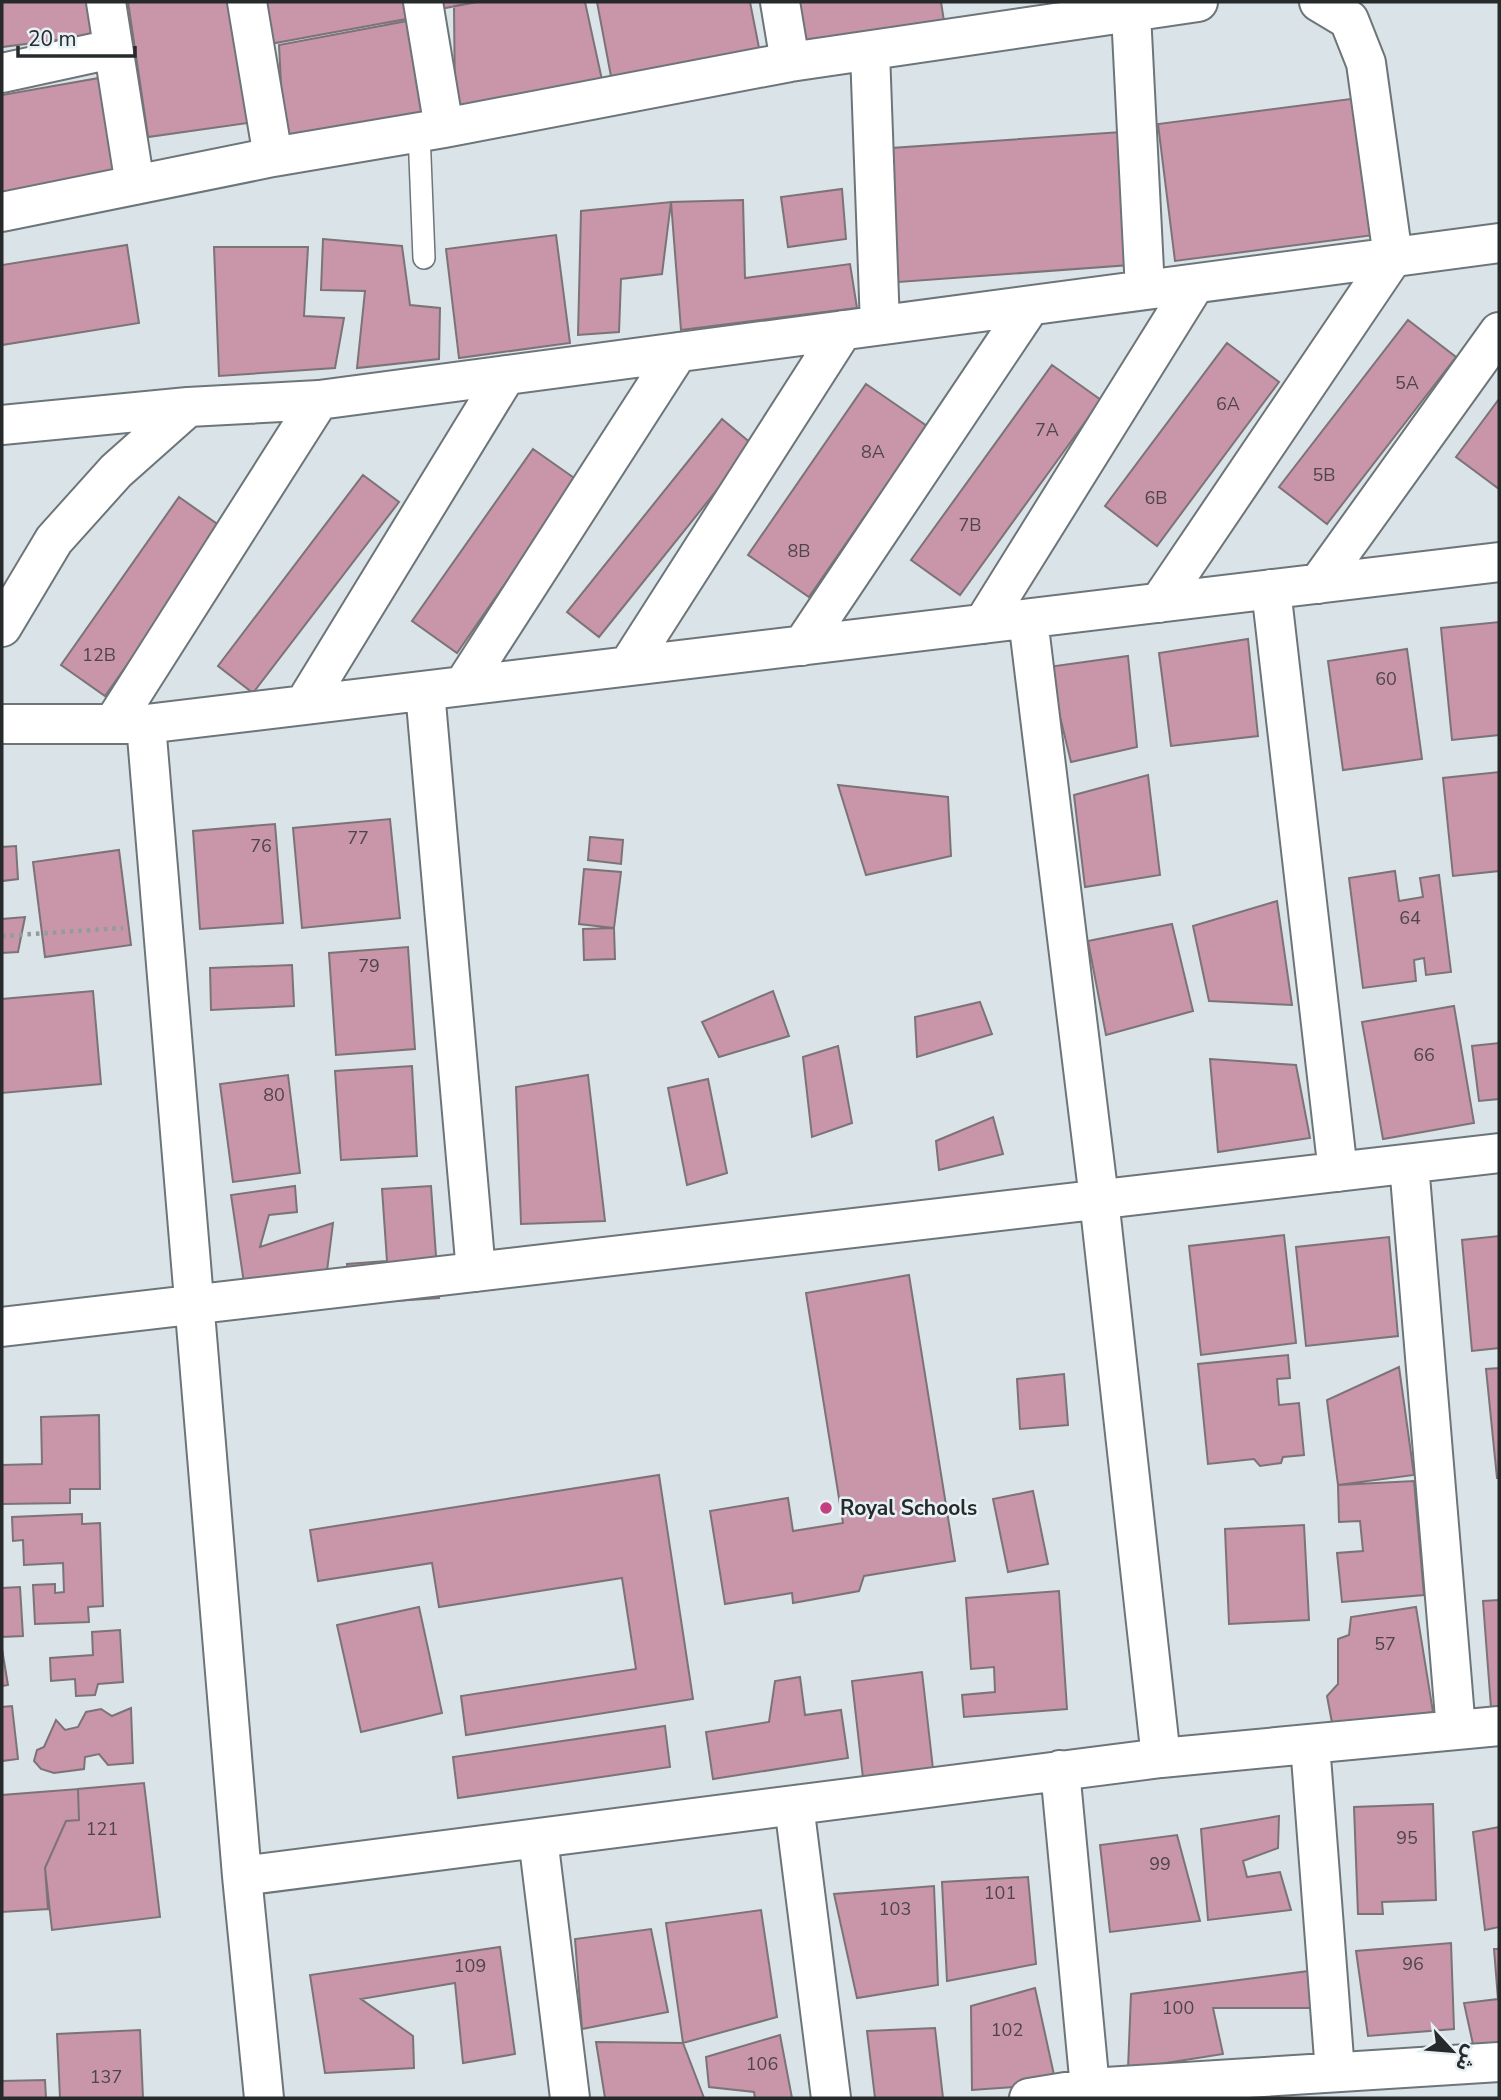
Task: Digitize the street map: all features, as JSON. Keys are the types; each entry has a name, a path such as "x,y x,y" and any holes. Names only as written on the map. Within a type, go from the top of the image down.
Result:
{"street":[{"path":"106,2 135,186"},
{"path":"247,2 274,157"},
{"path":"423,2 431,130"},
{"path":"780,2 790,62"},
{"path":"2,212 274,157 790,62 1198,2"},
{"path":"1159,603 1393,257 1366,63 1349,20 1319,2"},
{"path":"1130,13 1145,290"},
{"path":"2,72 112,49"},
{"path":"628,666 861,328 870,52"},
{"path":"2,425 188,407 318,400 1499,243"},
{"path":"983,624 1195,284"},
{"path":"802,646 1030,306"},
{"path":"1318,584 1499,332"},
{"path":"463,686 677,352"},
{"path":"304,705 506,375"},
{"path":"264,2098 242,1876 163,925 129,724 318,400"},
{"path":"2,627 54,540 116,471 188,407"},
{"path":"2,724 129,724 1499,562"},
{"path":"1271,589 1338,1172"},
{"path":"1028,619 1099,1199 1161,1758"},
{"path":"425,691 476,1272"},
{"path":"2,1327 1499,1153"},
{"path":"1409,1164 1456,1730"},
{"path":"242,1876 1060,1770 1499,1726"},
{"path":"1310,1744 1335,2072"},
{"path":"1060,1770 1090,2088"},
{"path":"794,1805 831,2098"},
{"path":"538,1838 570,2098"},
{"path":"1028,2098 1090,2088 1499,2062"}],"lane":[{"path":"425,258 431,130"}],"path":[{"path":"2,936 163,925"}],"building":[{"path":"2,2 91,2 96,35 2,47"},
{"path":"128,2 234,2 255,122 148,137"},
{"path":"262,2 414,2 417,17 270,44"},
{"path":"434,2 477,2 435,10"},
{"path":"477,2 585,2 602,80 455,107 454,6"},
{"path":"597,2 750,2 761,58 613,87"},
{"path":"791,2 941,2 944,21 799,47"},
{"path":"407,21 427,118 284,144 279,45"},
{"path":"99,78 118,171 2,192 2,95"},
{"path":"1358,98 1374,235 1175,261 1158,124"},
{"path":"1121,132 1130,265 885,283 877,149"},
{"path":"842,189 846,239 788,247 781,197"},
{"path":"743,200 745,278 850,264 857,308 681,330 671,202"},
{"path":"671,202 662,274 621,279 619,332 578,335 581,211"},
{"path":"556,235 570,343 459,358 446,249"},
{"path":"323,239 402,246 410,305 440,308 439,359 357,368 365,291 321,290"},
{"path":"127,245 139,323 2,345 2,265"},
{"path":"214,247 308,247 304,316 344,318 335,368 219,376"},
{"path":"1408,320 1456,357 1327,524 1279,487"},
{"path":"1227,343 1279,382 1157,546 1105,506"},
{"path":"1052,365 1101,400 960,595 911,560"},
{"path":"866,384 927,426 809,597 748,555"},
{"path":"1499,399 1499,489 1456,457"},
{"path":"722,419 753,445 599,637 567,612"},
{"path":"533,449 577,480 457,653 412,621"},
{"path":"363,475 399,502 253,693 218,666"},
{"path":"179,497 223,528 105,696 61,665"},
{"path":"1499,622 1499,735 1452,740 1441,628"},
{"path":"1248,639 1258,736 1171,746 1159,653"},
{"path":"1407,649 1422,759 1343,770 1328,661"},
{"path":"1128,656 1137,747 1071,762 1048,667"},
{"path":"1499,772 1499,871 1453,876 1443,778"},
{"path":"1148,775 1160,875 1085,887 1074,795"},
{"path":"838,785 948,797 951,856 866,875"},
{"path":"390,819 400,918 302,928 293,828"},
{"path":"275,824 283,923 200,929 193,831"},
{"path":"590,837 623,840 621,864 588,860"},
{"path":"16,846 18,879 2,881 2,847"},
{"path":"119,850 131,945 45,957 33,862"},
{"path":"584,869 621,872 614,928 579,924"},
{"path":"1395,871 1399,901 1423,897 1420,878 1439,875 1451,972 1426,975 1424,958 1414,960 1416,981 1363,988 1349,878"},
{"path":"1277,901 1292,1005 1209,1001 1193,926"},
{"path":"25,917 18,952 2,953 2,919"},
{"path":"1172,924 1193,1011 1106,1035 1088,941"},
{"path":"614,928 615,959 584,960 583,929"},
{"path":"408,947 415,1049 336,1055 329,953"},
{"path":"292,965 294,1006 211,1010 210,968"},
{"path":"93,991 101,1084 2,1093 2,999"},
{"path":"773,991 789,1036 719,1057 702,1022"},
{"path":"980,1002 992,1034 917,1057 915,1017"},
{"path":"1454,1006 1474,1123 1383,1139 1362,1022"},
{"path":"1499,1043 1499,1099 1479,1101 1472,1046"},
{"path":"838,1046 852,1123 812,1137 803,1057"},
{"path":"1210,1059 1296,1065 1310,1138 1218,1152"},
{"path":"412,1066 417,1156 341,1160 335,1071"},
{"path":"288,1075 300,1173 233,1182 220,1084"},
{"path":"588,1075 605,1221 521,1224 516,1087"},
{"path":"708,1079 727,1173 687,1185 668,1088"},
{"path":"993,1117 1003,1154 939,1170 936,1141"},
{"path":"295,1186 297,1212 269,1215 260,1247 333,1223 326,1279 245,1290 231,1195"},
{"path":"431,1186 439,1298 350,1304 347,1264 387,1261 382,1189"},
{"path":"1284,1235 1296,1343 1201,1355 1189,1246"},
{"path":"1499,1236 1499,1348 1472,1351 1462,1240"},
{"path":"1389,1237 1398,1336 1306,1346 1296,1247"},
{"path":"909,1275 955,1561 864,1576 859,1591 793,1603 792,1593 725,1604 710,1511 788,1498 793,1531 843,1523 806,1293"},
{"path":"1288,1355 1290,1378 1277,1379 1279,1405 1299,1403 1304,1455 1283,1457 1281,1463 1260,1466 1254,1459 1208,1464 1198,1364"},
{"path":"1399,1367 1414,1475 1338,1485 1327,1400"},
{"path":"1499,1368 1499,1478 1497,1478 1486,1369"},
{"path":"1064,1374 1068,1425 1020,1429 1017,1379"},
{"path":"99,1415 100,1489 70,1489 70,1503 2,1504 2,1465 42,1464 41,1417"},
{"path":"659,1475 693,1699 466,1735 461,1696 636,1669 622,1578 439,1607 432,1563 318,1581 310,1530"},
{"path":"1414,1481 1424,1595 1342,1602 1337,1553 1363,1551 1360,1521 1339,1522 1338,1485"},
{"path":"1033,1491 1048,1564 1008,1572 993,1499"},
{"path":"82,1514 82,1524 100,1523 103,1606 88,1607 89,1622 35,1624 33,1585 55,1584 55,1593 64,1592 63,1563 24,1565 23,1540 13,1541 12,1517"},
{"path":"1304,1525 1309,1620 1229,1624 1225,1529"},
{"path":"20,1587 23,1636 2,1637 2,1588"},
{"path":"1059,1591 1067,1709 964,1717 962,1695 995,1692 994,1667 971,1669 966,1598"},
{"path":"1499,1600 1499,1707 1491,1708 1483,1601"},
{"path":"419,1607 442,1713 361,1732 337,1625"},
{"path":"1416,1607 1433,1712 1333,1728 1327,1696 1338,1684 1338,1639 1349,1635 1351,1617"},
{"path":"120,1630 123,1682 98,1684 95,1695 76,1696 75,1679 51,1681 50,1658 93,1655 92,1632"},
{"path":"2,1649 8,1685 2,1686"},
{"path":"922,1672 933,1769 863,1778 852,1681"},
{"path":"800,1677 805,1715 841,1710 848,1758 713,1779 706,1732 769,1722 775,1681"},
{"path":"12,1706 18,1759 2,1761 2,1707"},
{"path":"131,1708 133,1763 108,1765 99,1754 85,1757 84,1769 54,1773 41,1769 34,1761 37,1750 44,1747 56,1720 65,1730 78,1727 86,1712 101,1709 112,1716"},
{"path":"665,1726 670,1767 458,1798 453,1757"},
{"path":"144,1783 160,1917 52,1930 45,1868 66,1821 79,1820 78,1789"},
{"path":"78,1789 79,1820 66,1821 45,1868 48,1909 2,1912 2,1795"},
{"path":"1433,1804 1436,1900 1382,1902 1383,1914 1358,1914 1354,1807"},
{"path":"1279,1816 1278,1848 1243,1861 1247,1877 1280,1872 1291,1910 1208,1920 1201,1829"},
{"path":"1499,1827 1499,1927 1485,1930 1473,1832"},
{"path":"1177,1835 1200,1921 1110,1932 1100,1845"},
{"path":"1028,1877 1036,1964 947,1981 942,1882"},
{"path":"934,1886 938,1985 857,1998 834,1894"},
{"path":"761,1910 777,2017 683,2043 666,1923"},
{"path":"651,1929 668,2012 582,2029 575,1939"},
{"path":"1451,1943 1454,2029 1368,2036 1356,1951"},
{"path":"500,1947 515,2054 463,2063 455,1983 361,1999 413,2036 414,2068 325,2073 310,1975"},
{"path":"1494,1949 1499,1949 1499,2046 1474,2049 1464,2003 1498,1999"},
{"path":"1309,1971 1312,2008 1213,2008 1223,2054 1128,2069 1131,1994"},
{"path":"1035,1988 1056,2084 972,2090 971,2006"},
{"path":"935,2028 943,2098 875,2098 867,2031"},
{"path":"140,2030 143,2098 60,2098 57,2034"},
{"path":"780,2035 792,2098 755,2098 754,2092 709,2087 706,2057"},
{"path":"596,2042 683,2043 704,2098 605,2098"},
{"path":"45,2080 46,2098 2,2098 2,2081"}],"place":[{"name":"Royal Schools","path":"826,1508"}]}
